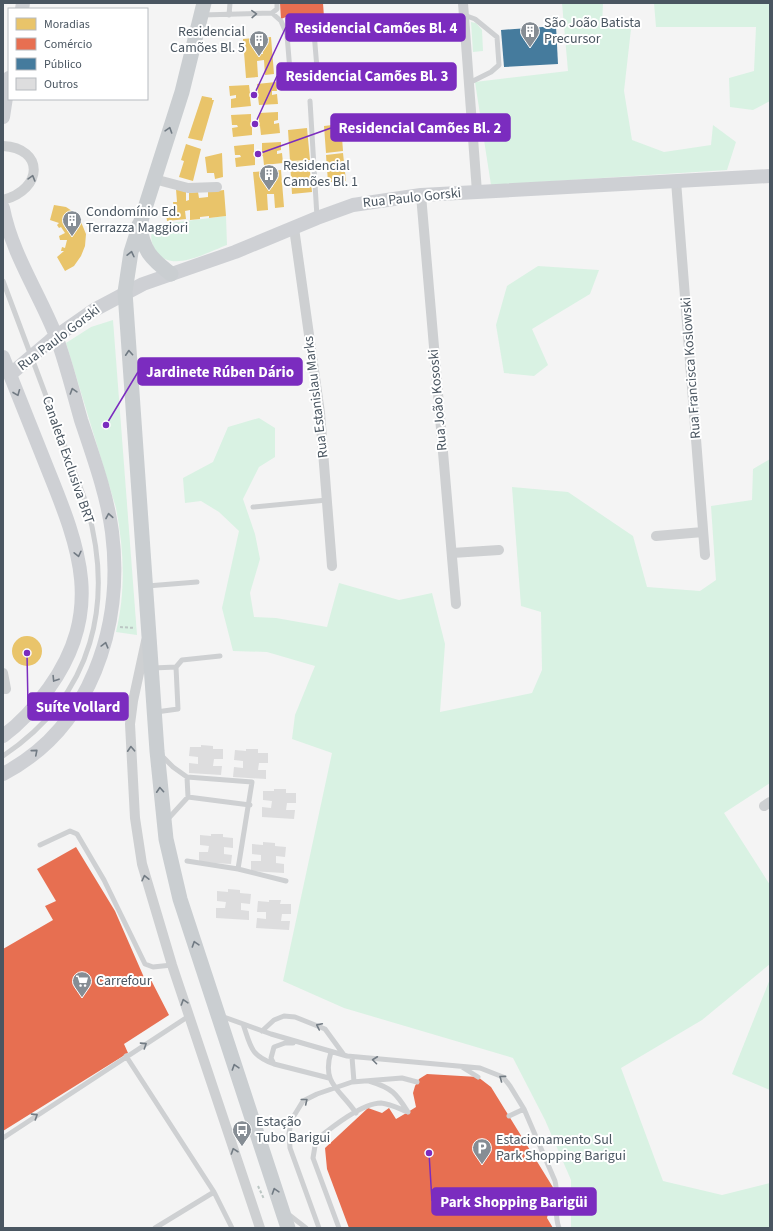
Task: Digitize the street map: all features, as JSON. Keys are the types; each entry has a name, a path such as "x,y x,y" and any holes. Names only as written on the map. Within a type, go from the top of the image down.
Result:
{"main road":[{"path":"203,9 182,92 131,252 125,292 157,751 164,824 173,876 217,1015 288,1228"},
{"path":"139,224 142,241 148,253 171,274"}],"street":[{"path":"463,3 477,192"},
{"path":"3,117 8,84"},
{"path":"3,146 16,148 25,153 34,167 34,175 31,184 24,192 15,197 3,200"},
{"name":"Rua Paulo Gorski","path":"9,376 54,338 94,310 125,292 235,252 353,205 370,201 420,195 770,176"},
{"path":"154,179 188,188 217,187"},
{"name":"Rua Francisca Koslowski","path":"676,181 705,555"},
{"name":"Rua João Kososki","path":"420,195 456,604"},
{"path":"3,208 13,245 54,338 109,517 114,557 109,626 98,667 87,691 70,717 52,738 30,757 3,774"},
{"name":"Rua Estanislau Marks","path":"294,228 320,413 332,566"},
{"path":"3,357 9,376 68,519 79,559 82,585 81,608 75,635 67,658 42,697 28,714 3,736"},
{"path":"656,536 703,532"},
{"path":"452,553 499,550"},
{"path":"149,629 132,701 130,724 131,759 136,818 142,864 172,965 260,1228"},
{"path":"3,673 6,689"}],"lane":[{"path":"229,15 230,3"},
{"path":"203,9 229,15 272,13 277,9 277,3"},
{"path":"272,13 281,21 287,35 291,83 318,81 314,32 287,35"},
{"path":"464,15 475,19 498,38 499,65 492,72 470,83"},
{"path":"310,101 318,218"},
{"name":"Canaleta Exclusiva BRT","path":"3,281 85,500 92,523 97,553 99,580 94,629 79,673 68,692 50,715 33,733 3,756"},
{"path":"254,507 327,500"},
{"path":"146,586 197,582"},
{"path":"155,712 178,709 176,667 182,660 220,656"},
{"path":"152,668 176,667"},
{"path":"157,751 173,767 187,776 252,782 250,805 238,869"},
{"path":"187,776 188,798"},
{"path":"164,824 177,807 188,798 250,805"},
{"path":"40,845 70,832 77,834 104,880 146,964 153,967 172,965"},
{"path":"186,861 238,869 286,880"},
{"path":"217,1015 262,1031 352,1057 480,1068 503,1077 524,1109 555,1181 558,1192 556,1222 559,1228"},
{"path":"3,1138 189,1016"},
{"path":"262,1031 274,1020 284,1016 295,1017 326,1029 344,1055"},
{"path":"243,1024 252,1050 260,1059 329,1078"},
{"path":"274,1064 272,1058 274,1047 285,1043 298,1042"},
{"path":"331,1052 328,1062 329,1078 335,1088 356,1113"},
{"path":"126,1056 214,1192 232,1228"},
{"path":"352,1057 354,1082"},
{"path":"459,1066 478,1077"},
{"path":"319,1228 290,1148 289,1133 292,1119 302,1101 317,1094 354,1082 402,1078 417,1082"},
{"path":"339,1228 313,1158 316,1140 334,1126 370,1104 389,1104 408,1112 396,1094 387,1086 367,1080"},
{"path":"509,1116 524,1109"},
{"path":"155,1228 214,1192"},
{"path":"281,1209 306,1228"}],"path":[{"path":"109,626 149,629"}],"green space":[{"path":"562,3 603,3 602,26 631,29 624,91 632,140 664,152 711,145 713,125 736,142 727,170 491,185 475,82 568,71"},
{"path":"654,3 770,3 770,101 753,110 730,107 729,78 754,71 756,27 656,27"},
{"path":"471,22 476,23 482,30 483,51 473,52"},
{"path":"226,216 227,245 200,256 180,261 170,261 162,258 156,251 151,235 154,225"},
{"path":"538,266 599,270 590,294 532,329 548,365 534,376 504,373 496,325 507,286"},
{"path":"113,320 137,635 116,632 123,585 119,524 116,508 66,343 91,327"},
{"path":"259,418 275,428 275,457 259,467 243,499 255,534 260,559 250,593 254,617 276,618 327,627 339,583 399,600 432,593 445,644 440,712 532,693 542,670 541,612 521,606 512,487 568,492 633,536 647,587 700,591 716,580 711,506 752,500 753,469 770,459 770,783 724,813 770,885 770,964 702,1020 621,1068 663,1181 722,1195 770,1183 770,1228 571,1228 571,1180 545,1120 513,1058 344,1008 283,981 332,753 292,739 295,715 315,666 267,652 233,651 222,608 239,531 219,512 201,501 185,503 183,478 213,462 228,427"},
{"path":"770,979 770,1090 732,1074"}],"building: Moradias":[{"name":"Residencial Camões Bl. 5","path":"271,37 274,74 265,75 264,60 257,61 258,77 246,78 243,39 254,38 256,54 263,54 261,38"},
{"path":"276,82 277,91 272,91 272,95 277,94 278,104 259,105 258,97 250,98 251,106 231,108 231,99 236,98 236,95 230,96 229,86 249,85 250,93 258,92 257,84"},
{"path":"202,96 212,98 212,100 214,100 202,141 188,138"},
{"path":"278,112 278,120 274,121 274,124 279,123 280,133 261,135 260,126 252,127 252,135 233,137 232,128 238,127 237,125 232,125 231,115 251,114 251,122 259,122 259,113"},
{"path":"341,124 343,151 326,153 324,126"},
{"path":"307,128 310,160 290,161 288,130"},
{"path":"281,142 281,150 277,151 277,154 282,153 283,163 264,165 263,156 255,157 255,165 236,167 235,158 241,157 240,155 235,155 234,146 254,144 254,153 262,152 262,143"},
{"path":"186,144 201,149 193,181 179,177 184,161 181,160"},
{"path":"222,153 223,177 215,179 214,173 207,173 205,157"},
{"path":"343,153 346,181 328,182 326,155"},
{"path":"309,161 312,192 292,194 290,162"},
{"name":"Residencial Camões Bl. 1","path":"281,170 284,207 275,208 274,194 267,194 268,210 257,211 253,172 265,171 266,188 273,187 272,171"},
{"path":"176,189 186,192 186,201 189,200 189,193 198,192 199,198 208,197 208,192 224,190 226,216 209,218 209,216 200,217 200,219 190,220 190,210 185,211 186,219 167,221 166,213 174,212 173,202 177,202"},
{"name":"Condomínio Ed. Terrazza Maggiori","path":"54,205 66,207 72,211 81,222 86,234 85,246 81,256 74,266 65,271 57,257 64,251 61,251 62,247 65,248 67,240 60,240 59,236 65,233 61,227 59,228 57,225 59,223 50,220"},
{"path":"27,636 33,637 41,645 41,657 33,665 27,666 21,665 13,657 12,651 13,645 21,637"}],"building: Comércio":[{"path":"280,3 323,3 324,17 290,19 286,17 281,19"},
{"name":"Carrefour","path":"76,847 115,911 146,982 151,980 169,1015 124,1044 128,1053 3,1131 3,949 53,920 45,906 56,901 37,869"},
{"path":"427,1074 478,1077 491,1087 554,1189 547,1218 553,1228 349,1228 327,1169 325,1148 368,1108 382,1113 389,1108 396,1119 416,1107 413,1093 415,1086 419,1079"}],"building: Público":[{"name":"São João Batista Precursor","path":"556,26 558,64 504,67 501,30"}],"building: Outros":[{"path":"201,745 213,746 213,749 223,749 223,759 214,759 213,766 222,766 221,775 189,773 189,763 198,764 198,757 189,756 190,747 201,747"},
{"path":"246,749 258,749 258,753 268,753 268,763 259,763 258,770 266,770 266,779 233,777 234,767 243,768 243,761 234,760 235,750 246,751"},
{"path":"274,789 286,789 286,793 296,793 296,803 287,803 286,810 295,810 294,819 262,817 262,807 271,808 272,801 263,800 263,791 274,791"},
{"path":"211,834 223,834 223,837 233,838 233,848 224,847 224,854 232,855 231,864 199,862 199,852 208,852 209,846 200,845 200,835 211,836"},
{"path":"263,842 275,843 275,846 286,847 285,857 276,856 276,863 284,864 284,873 251,871 251,861 261,861 261,855 252,854 252,844 263,845"},
{"path":"228,889 240,890 240,893 251,894 250,904 241,903 241,910 249,911 249,920 216,918 216,908 225,908 226,902 217,901 217,891 228,892"},
{"path":"269,900 281,900 280,904 291,904 291,914 282,914 281,921 290,921 289,930 256,928 257,918 266,919 266,912 257,912 258,901 269,902"}],"place":[{"name":"São João Batista Precursor","path":"530,48"},
{"name":"Residencial Camões Bl. 5","path":"259,57"},
{"name":"Residencial Camões Bl. 4","path":"254,95"},
{"name":"Residencial Camões Bl. 3","path":"255,124"},
{"name":"Residencial Camões Bl. 2","path":"258,154"},
{"name":"Residencial Camões Bl. 1","path":"269,191"},
{"name":"Condomínio Ed. Terrazza Maggiori","path":"72,237"},
{"name":"Jardinete Rúben Dário","path":"106,425"},
{"name":"Suíte Vollard","path":"27,653"},
{"name":"Carrefour","path":"82,998"},
{"name":"Estação Tubo Barigui","path":"242,1147"},
{"name":"Park Shopping Barigüi","path":"429,1153"},
{"name":"Estacionamento Sul Park Shopping Barigui","path":"482,1165"}]}
